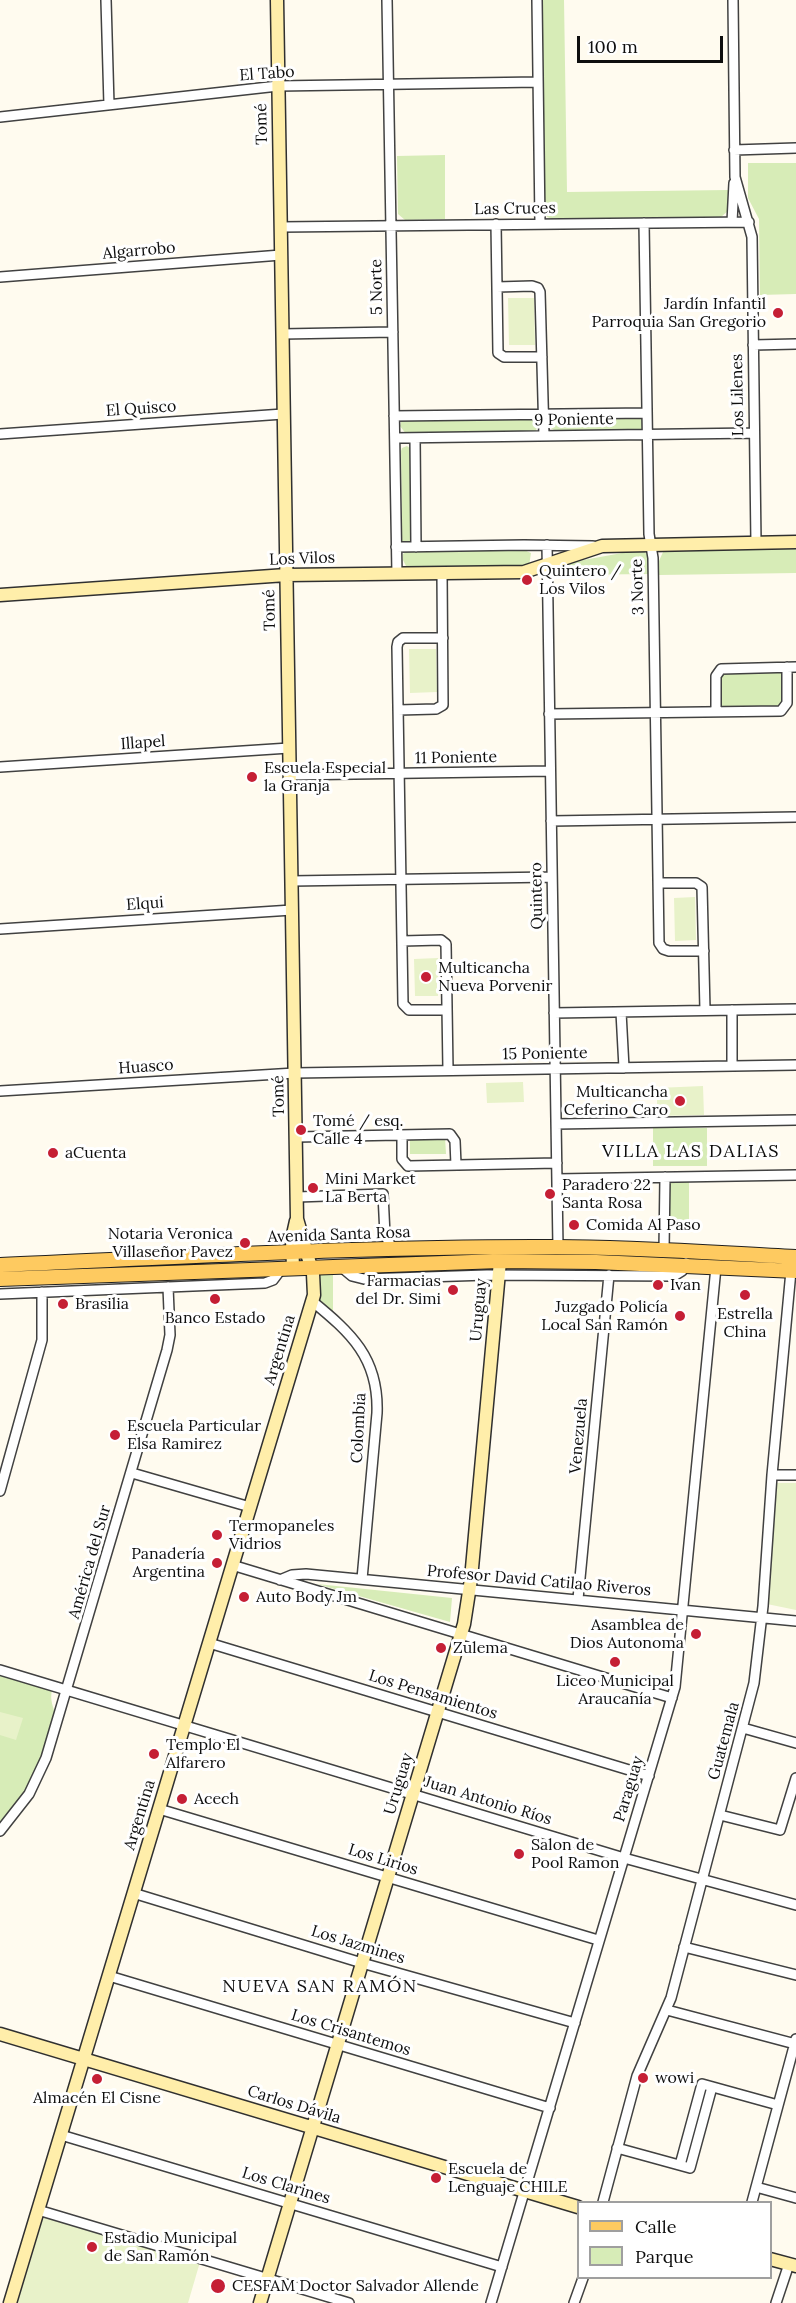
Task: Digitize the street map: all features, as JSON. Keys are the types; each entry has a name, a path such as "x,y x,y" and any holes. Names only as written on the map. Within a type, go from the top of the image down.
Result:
{"main road":[{"name":"Avenida Santa Rosa","path":"0,1265 299,1252 512,1247 664,1250 796,1257"},
{"path":"500,1261 512,1247"},
{"name":"Avenida Santa Rosa","path":"0,1279 500,1261 563,1261 794,1271"}],"street":[{"path":"106,0 109,105"},
{"name":"Tomé","path":"277,0 297,1220 299,1252 311,1267"},
{"name":"5 Norte","path":"387,0 397,574"},
{"path":"537,0 540,223"},
{"name":"Los Lilenes","path":"732,222 735,177 733,0"},
{"name":"El Tabo","path":"0,117 278,86 538,82"},
{"path":"734,150 796,148"},
{"name":"Los Lilenes","path":"735,177 752,237 756,543"},
{"name":"Las Cruces","path":"280,226 749,222"},
{"name":"3 Norte","path":"644,223 648,534 653,558 659,943 663,949 669,951 704,951"},
{"path":"496,224 499,355 542,357"},
{"name":"Algarrobo","path":"0,277 281,255"},
{"path":"497,287 532,286 539,289 544,436"},
{"path":"282,334 393,332"},
{"path":"753,345 796,344"},
{"name":"9 Poniente","path":"394,416 647,413"},
{"name":"El Quisco","path":"0,434 283,414"},
{"name":"9 Poniente","path":"395,438 754,433"},
{"path":"415,438 416,547"},
{"name":"Los Vilos","path":"396,547 796,542"},
{"name":"Quintero","path":"547,545 558,1247"},
{"name":"Los Vilos","path":"0,595 286,575 524,572 602,546"},
{"path":"398,710 436,709 443,705 442,573"},
{"path":"443,638 403,638 398,642 398,710 404,1006 411,1010 447,1010"},
{"path":"549,714 716,712 783,710 787,703 792,667 718,670 716,712"},
{"name":"Illapel","path":"0,767 289,748"},
{"name":"11 Poniente","path":"289,775 550,771"},
{"path":"551,821 796,817"},
{"path":"291,882 552,877"},
{"path":"658,883 696,883 702,887 705,1010"},
{"name":"Elqui","path":"0,928 292,910"},
{"path":"402,940 438,939 444,941 446,947 448,1070"},
{"path":"554,1013 796,1009"},
{"path":"732,1010 732,1066"},
{"path":"621,1012 624,1068"},
{"name":"15 Poniente","path":"295,1073 796,1065"},
{"name":"Huasco","path":"0,1091 295,1073"},
{"path":"556,1124 796,1120"},
{"path":"296,1137 450,1134 455,1141 456,1165"},
{"path":"402,1135 402,1159 408,1166 557,1163"},
{"path":"557,1179 796,1175"},
{"path":"664,1250 665,1177"},
{"path":"297,1197 383,1194 385,1235 393,1250"},
{"path":"376,1250 385,1235"},
{"path":"680,1251 685,1257 686,1266"},
{"name":"Tomé","path":"287,1268 299,1252"},
{"name":"Uruguay","path":"260,2303 461,1634 470,1588 500,1261"},
{"name":"Avenida Santa Rosa","path":"340,1266 352,1276 364,1279 499,1275 674,1276 686,1266"},
{"name":"Argentina","path":"10,2303 312,1301 314,1289 311,1267"},
{"name":"Paraguay","path":"491,2303 677,1676 716,1267"},
{"name":"Avenida Santa Rosa","path":"0,1293 268,1283 287,1268"},
{"name":"Guatemala","path":"603,2201 642,2060 667,2010 754,1683 762,1617 772,1475 794,1271"},
{"name":"Venezuela","path":"578,1599 609,1275"},
{"name":"América del Sur","path":"0,1831 22,1805 40,1774 68,1690 169,1343 168,1287"},
{"path":"0,1491 42,1340 42,1292"},
{"name":"Colombia","path":"312,1301 346,1330 359,1345 376,1385 377,1413 362,1579"},
{"path":"132,1473 250,1507"},
{"path":"772,1475 796,1475"},
{"name":"Profesor David Catilao Riveros","path":"232,1565 672,1698"},
{"name":"Profesor David Catilao Riveros","path":"280,1580 292,1575 306,1574 796,1621"},
{"name":"Los Pensamientos","path":"209,1643 649,1776"},
{"name":"Juan Antonio Ríos","path":"0,1670 624,1858 796,1905"},
{"path":"743,1728 796,1743"},
{"path":"720,1815 780,1830 796,1778"},
{"name":"Los Lirios","path":"159,1809 598,1940"},
{"name":"Los Jazmines","path":"133,1893 362,1963 575,2023"},
{"path":"684,1947 796,1975"},
{"name":"Los Crisantemos","path":"109,1976 550,2108"},
{"path":"667,2010 795,2042 792,2068 778,2105 752,2201"},
{"name":"Carlos Dávila","path":"0,2034 577,2206"},
{"path":"680,2165 702,2084 778,2105"},
{"path":"617,2148 690,2168 712,2087"},
{"name":"Los Clarines","path":"61,2135 502,2267"},
{"path":"756,2187 796,2198"},
{"path":"38,2210 349,2303"},
{"path":"772,2259 792,2264 776,2303"},
{"path":"582,2279 575,2302 586,2303"}],"green space":[{"path":"540,0 564,0 567,192 729,190 729,210 721,217 552,219 547,217 544,212"},
{"path":"445,155 445,219 405,220 398,214 397,156"},
{"path":"748,163 796,163 796,294 760,295 759,219 748,198"},
{"path":"508,298 534,298 535,345 509,345"},
{"path":"553,417 644,418 643,429 557,432 548,426 549,420"},
{"path":"526,419 536,421 535,432 406,434 400,426 404,421"},
{"path":"407,446 412,450 412,543 402,543 401,451"},
{"path":"796,548 796,573 659,575 659,561 663,552 667,551"},
{"path":"524,550 531,553 529,566 407,568 403,560 403,554 408,551"},
{"path":"643,551 647,554 652,574 553,575 557,568 578,561"},
{"path":"409,649 436,649 437,692 410,693"},
{"path":"780,671 784,689 781,707 724,708 719,703 719,673"},
{"path":"695,897 696,940 675,941 674,898"},
{"name":"Multicancha Nueva Porvenir","path":"438,958 438,996 415,996 414,959"},
{"path":"523,1082 524,1102 487,1103 486,1083"},
{"name":"Multicancha Ceferino Caro","path":"703,1086 704,1115 657,1116 657,1088"},
{"path":"653,1128 707,1128 707,1166 653,1166"},
{"path":"410,1137 445,1137 446,1154 410,1154"},
{"path":"668,1180 689,1180 689,1228 667,1228"},
{"path":"333,1269 333,1314 320,1300 320,1270"},
{"path":"777,1483 796,1483 796,1610 767,1604"},
{"path":"317,1584 452,1598 450,1622"},
{"path":"0,1675 52,1690 54,1714 46,1748 34,1775 0,1825"},
{"path":"0,1712 23,1718 16,1740 0,1735"},
{"name":"Estadio Municipal de San Ramón","path":"48,2216 200,2262 188,2303 15,2303 41,2220"}],"place":[{"name":"Jardín Infantil Parroquia San Gregorio","path":"778,313"},
{"name":"Quintero / Los Vilos","path":"527,580"},
{"name":"Escuela Especial la Granja","path":"252,777"},
{"name":"Multicancha Nueva Porvenir","path":"426,977"},
{"name":"Multicancha Ceferino Caro","path":"680,1101"},
{"name":"Tomé / esq. Calle 4","path":"301,1130"},
{"name":"aCuenta","path":"53,1153"},
{"name":"Mini Market La Berta","path":"313,1188"},
{"name":"Paradero 22 Santa Rosa","path":"550,1194"},
{"name":"Comida Al Paso","path":"574,1225"},
{"name":"Notaria Veronica Villaseñor Pavez","path":"245,1243"},
{"name":"Ivan","path":"658,1285"},
{"name":"Farmacias del Dr. Simi","path":"453,1290"},
{"name":"Estrella China","path":"745,1295"},
{"name":"Banco Estado","path":"215,1299"},
{"name":"Brasilia","path":"63,1304"},
{"name":"Juzgado Policía Local San Ramón","path":"680,1316"},
{"name":"Escuela Particular Elsa Ramirez","path":"115,1435"},
{"name":"Termopaneles Vidrios","path":"217,1535"},
{"name":"Panadería Argentina","path":"217,1563"},
{"name":"Auto Body Jm","path":"244,1597"},
{"name":"Asamblea de Dios Autonoma","path":"696,1634"},
{"name":"Zulema","path":"441,1648"},
{"name":"Liceo Municipal Araucanía","path":"615,1662"},
{"name":"Templo El Alfarero","path":"154,1754"},
{"name":"Acech","path":"182,1799"},
{"name":"Salon de Pool Ramon","path":"519,1854"},
{"name":"wowi","path":"643,2078"},
{"name":"Almacén El Cisne","path":"97,2079"},
{"name":"Escuela de Lenguaje CHILE","path":"436,2178"},
{"name":"Estadio Municipal de San Ramón","path":"92,2247"},
{"name":"CESFAM Doctor Salvador Allende","path":"218,2286"}],"district":[{"name":"VILLA LAS DALIAS","path":"691,1152"},
{"name":"NUEVA SAN RAMÓN","path":"320,1987"}]}
